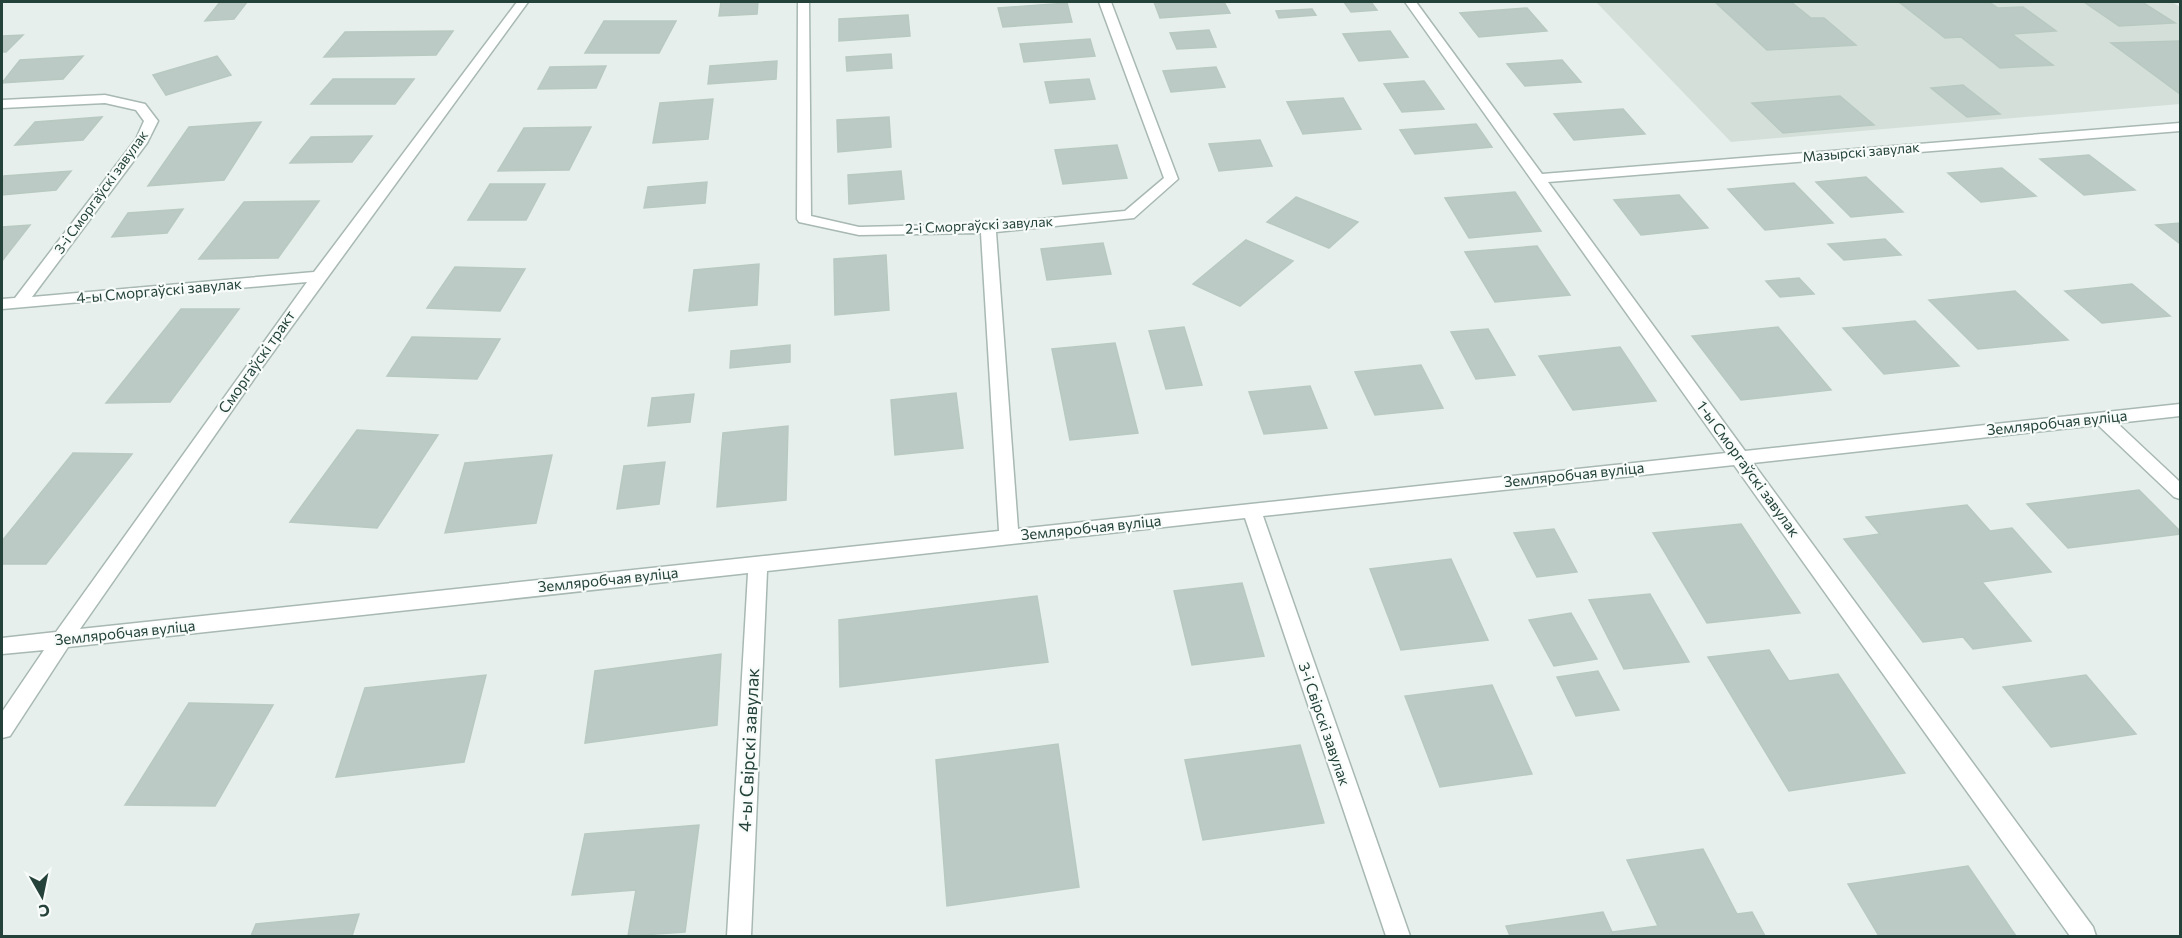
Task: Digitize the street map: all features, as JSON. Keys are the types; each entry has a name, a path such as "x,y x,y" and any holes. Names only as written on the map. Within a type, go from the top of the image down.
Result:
{"street":[{"name":"Сморгаўскі тракт","path":"2,729 61,639 316,277 522,2"},
{"name":"2-і Сморгаўскі завулак","path":"803,2 804,219 859,231 988,228 1129,215 1171,179 1105,2"},
{"name":"1-ы Сморгаўскі завулак","path":"1411,2 1541,178 2084,936"},
{"name":"3-і Сморгаўскі завулак","path":"2,104 105,99 140,107 151,121 142,140 19,303"},
{"name":"Мазырскі завулак","path":"1541,178 2181,127"},
{"path":"988,228 1010,536"},
{"name":"4-ы Сморгаўскі завулак","path":"2,304 316,277"},
{"name":"Земляробчая вуліца","path":"2,646 2181,410"},
{"path":"2102,418 2181,492"},
{"name":"3-і Свірскі завулак","path":"1251,510 1398,936"},
{"name":"4-ы Свірскі завулак","path":"739,936 758,564"}],"shaded area":[{"path":"1596,2 2172,2 2180,7 2180,104 1731,142"}],"building":[{"path":"220,2 247,2 234,19 205,21"},
{"path":"721,2 758,2 757,14 719,16"},
{"path":"1154,2 1224,2 1230,13 1160,18"},
{"path":"1344,2 1371,2 1377,10 1351,12"},
{"path":"1715,2 1791,2 1811,18 1824,18 1856,45 1767,50"},
{"path":"1899,2 1989,2 1998,8 2023,7 2056,31 2012,34 2053,65 2000,68 1961,37 1945,38"},
{"path":"2084,2 2142,2 2175,23 2119,26"},
{"path":"1067,3 1072,22 1003,27 998,8"},
{"path":"1527,8 1547,31 1479,37 1460,13"},
{"path":"1312,9 1316,15 1279,18 1276,11"},
{"path":"908,15 910,36 839,41 839,19"},
{"path":"604,21 676,21 659,53 585,53"},
{"path":"1209,30 1216,47 1177,49 1170,33"},
{"path":"453,31 436,55 324,57 345,32"},
{"path":"1390,31 1408,57 1359,61 1343,34"},
{"path":"23,35 6,52 2,52 2,36"},
{"path":"1090,39 1095,56 1024,62 1020,44"},
{"path":"2180,41 2180,94 2111,43"},
{"path":"891,54 892,68 847,71 846,57"},
{"path":"83,56 63,79 2,83 20,60"},
{"path":"217,56 231,75 166,95 153,75"},
{"path":"1562,60 1581,82 1525,86 1507,64"},
{"path":"777,61 776,79 708,84 710,66"},
{"path":"606,66 596,88 538,89 550,67"},
{"path":"1216,67 1225,87 1171,92 1163,71"},
{"path":"333,79 414,79 395,104 311,104"},
{"path":"1089,79 1095,99 1050,103 1045,82"},
{"path":"1424,81 1444,109 1402,112 1384,84"},
{"path":"1963,85 2000,114 1967,117 1931,88"},
{"path":"1840,96 1874,125 1783,133 1752,103"},
{"path":"1343,98 1361,129 1303,134 1287,102"},
{"path":"713,99 708,139 653,143 660,103"},
{"path":"1623,109 1645,134 1574,140 1554,114"},
{"path":"102,117 83,140 15,145 35,122"},
{"path":"889,117 891,147 838,152 837,120"},
{"path":"261,122 224,180 148,186 189,127"},
{"path":"1476,124 1492,147 1415,154 1400,130"},
{"path":"591,127 569,170 498,171 524,128"},
{"path":"372,136 352,162 290,163 311,137"},
{"path":"1260,140 1272,166 1219,171 1209,144"},
{"path":"1117,145 1127,178 1063,184 1055,150"},
{"path":"2089,155 2135,190 2084,195 2040,159"},
{"path":"2002,168 2036,196 1981,202 1948,173"},
{"path":"71,171 56,190 2,195 4,176"},
{"path":"901,171 904,199 849,204 848,175"},
{"path":"1866,177 1903,212 1851,217 1816,182"},
{"path":"707,182 705,203 644,208 648,187"},
{"path":"1794,183 1833,223 1765,230 1728,189"},
{"path":"490,184 545,184 526,220 468,220"},
{"path":"1515,192 1541,231 1469,238 1445,198"},
{"path":"1679,195 1708,228 1641,235 1614,200"},
{"path":"1296,197 1358,222 1329,248 1267,222"},
{"path":"319,201 278,258 199,259 244,202"},
{"path":"183,209 167,233 112,237 128,213"},
{"path":"2180,223 2179,243 2156,225"},
{"path":"30,225 2,261 2,227"},
{"path":"1885,239 1901,255 1844,260 1828,244"},
{"path":"1246,240 1293,261 1240,306 1193,284"},
{"path":"1103,243 1111,274 1047,280 1041,249"},
{"path":"1537,246 1570,295 1495,302 1465,252"},
{"path":"886,255 889,310 835,315 834,259"},
{"path":"759,264 757,305 689,311 694,270"},
{"path":"455,267 525,269 500,311 427,308"},
{"path":"1799,278 1814,294 1780,297 1766,281"},
{"path":"2132,284 2170,316 2102,323 2065,291"},
{"path":"2015,291 2068,340 1978,349 1929,300"},
{"path":"181,309 239,309 170,402 106,403"},
{"path":"1915,321 1959,366 1884,374 1843,328"},
{"path":"1184,327 1202,385 1166,389 1149,331"},
{"path":"1778,327 1831,390 1741,400 1692,336"},
{"path":"1488,329 1515,375 1476,379 1451,332"},
{"path":"412,337 500,339 477,379 387,376"},
{"path":"1115,343 1138,433 1070,440 1052,349"},
{"path":"790,345 790,362 730,368 731,351"},
{"path":"1620,347 1656,401 1573,410 1539,356"},
{"path":"1421,365 1443,408 1375,415 1355,372"},
{"path":"1310,386 1327,428 1264,434 1249,392"},
{"path":"956,393 963,448 895,455 891,400"},
{"path":"694,394 690,422 648,426 652,398"},
{"path":"788,426 786,500 717,507 723,433"},
{"path":"357,430 438,435 377,528 290,522"},
{"path":"73,453 132,454 46,564 2,564 2,541"},
{"path":"552,455 536,523 445,533 465,463"},
{"path":"665,462 659,504 617,509 624,466"},
{"path":"2139,490 2180,531 2180,534 2068,548 2027,504"},
{"path":"1967,505 1990,531 2012,528 2051,572 1982,582 2031,641 1973,649 1963,637 1923,642 1844,539 1880,534 1866,517"},
{"path":"1741,524 1800,613 1707,623 1653,533"},
{"path":"1554,529 1577,572 1537,577 1514,533"},
{"path":"1451,559 1488,640 1401,650 1370,569"},
{"path":"1242,583 1264,656 1192,665 1174,591"},
{"path":"1650,594 1689,662 1624,669 1589,600"},
{"path":"1037,596 1048,662 840,687 839,620"},
{"path":"1571,613 1597,659 1554,666 1529,620"},
{"path":"1769,650 1789,681 1838,674 1905,773 1789,791 1708,657"},
{"path":"721,654 717,725 585,743 595,671"},
{"path":"1598,671 1619,710 1576,716 1557,677"},
{"path":"486,675 464,762 336,777 365,688"},
{"path":"2086,675 2136,734 2051,747 2003,687"},
{"path":"1492,685 1532,774 1440,787 1405,696"},
{"path":"189,703 273,705 215,806 125,805"},
{"path":"1058,744 1079,887 947,906 936,760"},
{"path":"1300,745 1324,823 1203,840 1185,760"},
{"path":"699,825 685,932 628,936 636,890 572,895 585,834"},
{"path":"1703,849 1737,914 1752,912 1765,936 1510,936 1506,926 1603,912 1612,932 1658,926 1627,860"},
{"path":"1968,866 2016,936 1879,936 1848,884"},
{"path":"359,914 352,936 251,936 256,924"}]}
